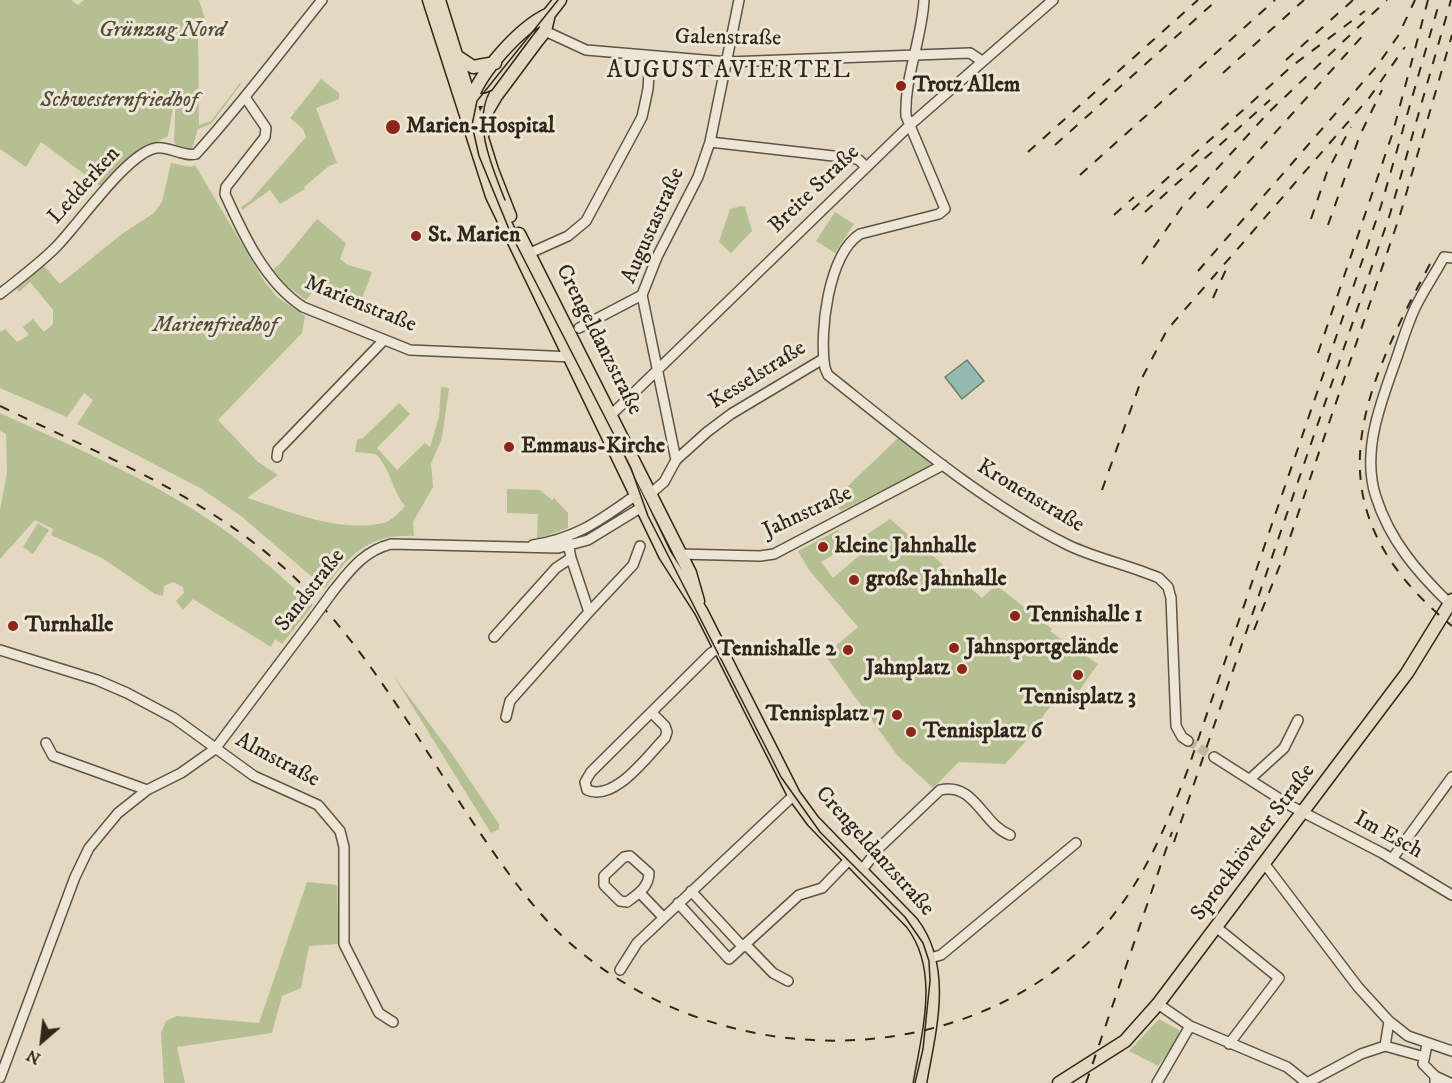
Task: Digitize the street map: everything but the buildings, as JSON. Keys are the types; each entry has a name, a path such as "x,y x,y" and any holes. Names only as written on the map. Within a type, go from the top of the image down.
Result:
{"main road":[{"path":"429,0 467,117"},
{"path":"439,0 471,100"},
{"path":"480,140 485,117 496,96 544,31 549,14 560,0"},
{"path":"471,100 480,80 531,23 549,14"},
{"path":"458,57 473,67 495,63"},
{"path":"460,91 471,100 496,96"},
{"name":"Crengeldanzstraße","path":"471,100 480,140"},
{"name":"Crengeldanzstraße","path":"471,100 467,117 480,140 568,355 665,555 700,611 794,795 813,821 912,923 923,938 930,958 933,981 932,1009 920,1083"},
{"name":"Crengeldanzstraße","path":"527,256 611,415 690,573 700,611"},
{"path":"606,435 611,415"},
{"path":"636,495 650,494"},
{"path":"642,507 650,494"},
{"path":"665,555 679,554"},
{"name":"Sprockhöveler Straße","path":"1059,1083 1125,1041 1158,1004 1407,673 1451,602"}],"street":[{"name":"Ledderken","path":"0,294 56,248 126,167 141,154 157,148 196,154 245,98 322,0"},
{"name":"Augustastraße","path":"676,460 656,372 642,295 657,257 698,177 710,142 739,0"},
{"path":"910,124 906,105 924,0"},
{"name":"Breite Straße","path":"611,415 910,124 1053,0"},
{"name":"Galenstraße","path":"544,31 586,50 728,62 970,53 982,61"},
{"path":"527,256 568,236 586,221 642,117 647,97 650,56"},
{"name":"Marienstraße","path":"245,98 266,128 265,137 226,188 225,194 277,286 303,307 411,350 556,357 568,355 582,361"},
{"name":"Kesselstraße","path":"676,460 731,414 823,359 829,284 852,239 860,234 942,213 944,202 910,124"},
{"path":"710,142 851,158 859,160 866,167"},
{"path":"1451,602 1404,554 1385,522 1375,495 1372,465 1377,416 1415,307 1444,257 1452,258"},
{"path":"579,327 642,295"},
{"path":"277,457 278,450 384,340"},
{"name":"Kronenstraße","path":"823,359 828,375 943,465 1068,545 1159,578 1168,587 1171,598 1176,726 1182,737 1188,741"},
{"path":"650,494 664,482 676,460"},
{"name":"Jahnstraße","path":"679,554 760,556 774,554 841,521 943,465"},
{"name":"Sandstraße","path":"568,542 636,495"},
{"name":"Sandstraße","path":"0,1078 84,858 104,828 147,790 181,772 215,749 334,590 360,559 370,551 391,544 545,549 568,542 588,540 642,507"},
{"path":"568,542 589,612"},
{"path":"506,717 510,701 633,565 640,546"},
{"path":"494,637 556,568 571,558"},
{"path":"652,713 665,726 667,732 665,738 614,789 601,794 587,790 585,782 591,772 711,653 719,648"},
{"name":"Almstraße","path":"0,650 98,680 127,693 174,718 254,776 318,805 333,819 340,831 344,847 344,944 379,1013 393,1022"},
{"path":"1250,779 1284,748 1298,720"},
{"path":"46,743 53,756 147,790"},
{"path":"1214,757 1304,812"},
{"path":"1392,859 1452,777"},
{"path":"861,871 880,847 940,790 950,788 969,796 1000,831 1010,835"},
{"path":"620,970 638,943 663,917 794,795"},
{"name":"Im Esch","path":"1304,812 1392,859 1452,895"},
{"path":"930,958 941,955 1076,843"},
{"path":"630,856 649,873 649,881 640,893 627,902 620,901 604,885 604,876 624,857 630,856"},
{"path":"678,903 729,959 798,895 822,888 850,860"},
{"path":"1264,864 1358,987 1389,1021 1408,1036 1427,1045 1452,1051"},
{"path":"691,891 742,946 748,947 773,973 788,981"},
{"path":"640,893 663,917"},
{"path":"1216,927 1280,978 1229,1044"},
{"path":"1158,1004 1190,1026 1287,1067 1307,1083 1361,1054 1385,1046 1421,1056"},
{"path":"1385,1046 1389,1021"},
{"path":"1157,1083 1190,1026"},
{"path":"1407,1040 1409,1052"},
{"path":"1427,1045 1423,1064 1435,1080 1450,1083"}],"green space":[{"path":"0,0 71,0 78,5 84,0 199,0 209,32 198,34 199,125 211,121 241,84 211,124 198,129 192,149 177,147 174,142 176,91 168,136 133,154 103,188 41,142 26,167 0,149"},
{"path":"321,79 339,93 339,99 316,108 337,163 329,166 304,187 305,189 280,204 270,190 242,210 241,207 250,201 306,137 303,129 290,118"},
{"path":"171,163 192,167 195,165 264,281 277,297 305,316 302,333 218,420 257,461 278,475 247,498 331,523 366,525 389,521 405,506 376,454 355,452 357,440 363,438 399,403 410,414 377,448 397,470 425,443 430,447 439,417 441,387 449,388 442,438 431,464 433,487 413,522 414,536 385,538 362,548 343,565 325,588 241,516 202,489 77,424 93,400 84,393 67,417 0,388 0,332 5,329 17,342 29,335 23,327 33,319 44,332 53,324 53,310 30,282 19,292 17,289 44,266 60,284 122,234 154,213 162,202"},
{"path":"745,207 752,231 731,253 719,242 730,209"},
{"path":"835,212 854,224 835,253 816,241"},
{"name":"Marienfriedhof","path":"317,219 346,243 340,259 348,265 372,272 359,306 317,287 306,300 285,284 273,269 280,264"},
{"path":"0,413 118,468 176,499 230,534 313,605 282,644 275,639 271,647 193,599 183,610 176,601 184,593 183,587 173,582 164,586 163,596 155,594 102,558 51,535 53,529 35,520 0,559 0,510 7,472 6,434 0,431"},
{"path":"898,438 932,465 841,511 836,505 847,487"},
{"path":"507,489 540,490 552,500 554,498 568,513 568,528 537,539 538,514 507,513"},
{"name":"Jahnsportgelände","path":"890,519 982,598 996,585 1052,629 1050,631 1098,664 1074,698 1065,695 1049,708 1040,726 1005,764 959,762 933,788 897,755 825,655 858,627 809,570 798,551 838,530 846,543 833,550 835,554 821,562 833,578 868,548 863,537"},
{"path":"38,523 49,530 33,554 23,547"},
{"path":"393,675 452,754 499,824 499,829 491,833"},
{"path":"307,882 337,885 339,944 309,946 301,988 282,996 272,1033 177,1047 185,1083 164,1083 161,1033 166,1021 177,1016 259,1023"},
{"path":"1159,1019 1179,1030 1178,1038 1158,1066 1129,1051"}],"water":[{"path":"967,360 984,381 962,399 945,377"}],"tunnel":[{"path":"1188,741 1214,757"}],"tram line":[{"path":"558,0 477,101 472,125 479,156 511,234 631,468 648,516 781,777 820,832 905,917 923,943 929,961 930,981 923,1049 915,1083"},
{"path":"490,91 485,104 484,132 490,161 505,200"}],"railway":[{"path":"1028,152 1198,0"},
{"path":"1055,145 1217,0"},
{"path":"1080,175 1275,0"},
{"path":"1223,73 1304,0"},
{"path":"1286,60 1353,0"},
{"path":"1142,264 1182,207 1269,112 1387,0"},
{"path":"1198,271 1377,66 1398,36 1415,0"},
{"path":"1318,353 1393,132 1428,0"},
{"path":"0,406 116,461 190,500 260,548 293,576 319,603 366,661 479,832 529,900 551,925 610,974 677,1009 749,1032 824,1040 898,1035 971,1016 1038,982 1097,934 1113,916 1140,877 1161,835 1188,769 1381,206 1440,0"},
{"path":"1174,842 1390,214 1451,0"},
{"path":"1132,210 1292,66 1365,11"},
{"path":"1207,208 1367,31"},
{"path":"1254,630 1284,555 1400,215 1452,35"},
{"path":"1102,490 1142,378 1167,330 1369,98 1405,47"},
{"path":"1328,225 1360,135 1382,90"},
{"path":"1145,212 1270,100"},
{"path":"1311,219 1327,172 1351,127"},
{"path":"1114,215 1134,197"},
{"path":"1213,298 1229,263"},
{"path":"1430,264 1382,363 1367,409 1360,454 1363,497 1379,540 1407,583 1452,626"},
{"path":"1086,1083 1172,832"}],"place":[{"name":"Trotz Allem","path":"901,86"},
{"name":"Marien-Hospital","path":"393,127"},
{"name":"St. Marien","path":"416,236"},
{"name":"Emmaus-Kirche","path":"509,447"},
{"name":"kleine Jahnhalle","path":"823,547"},
{"name":"große Jahnhalle","path":"854,580"},
{"name":"Tennishalle 1","path":"1015,616"},
{"name":"Turnhalle","path":"13,626"},
{"name":"Jahnsportgelände","path":"954,648"},
{"name":"Tennishalle 2","path":"848,650"},
{"name":"Jahnplatz","path":"962,669"},
{"name":"Tennisplatz 3","path":"1078,675"},
{"name":"Tennisplatz 7","path":"897,715"},
{"name":"Tennisplatz 6","path":"911,732"}],"district":[{"name":"AUGUSTAVIERTEL","path":"729,72"}],"park label":[{"name":"Grünzug Nord","path":"162,31"},
{"name":"Schwesternfriedhof","path":"119,101"}]}
